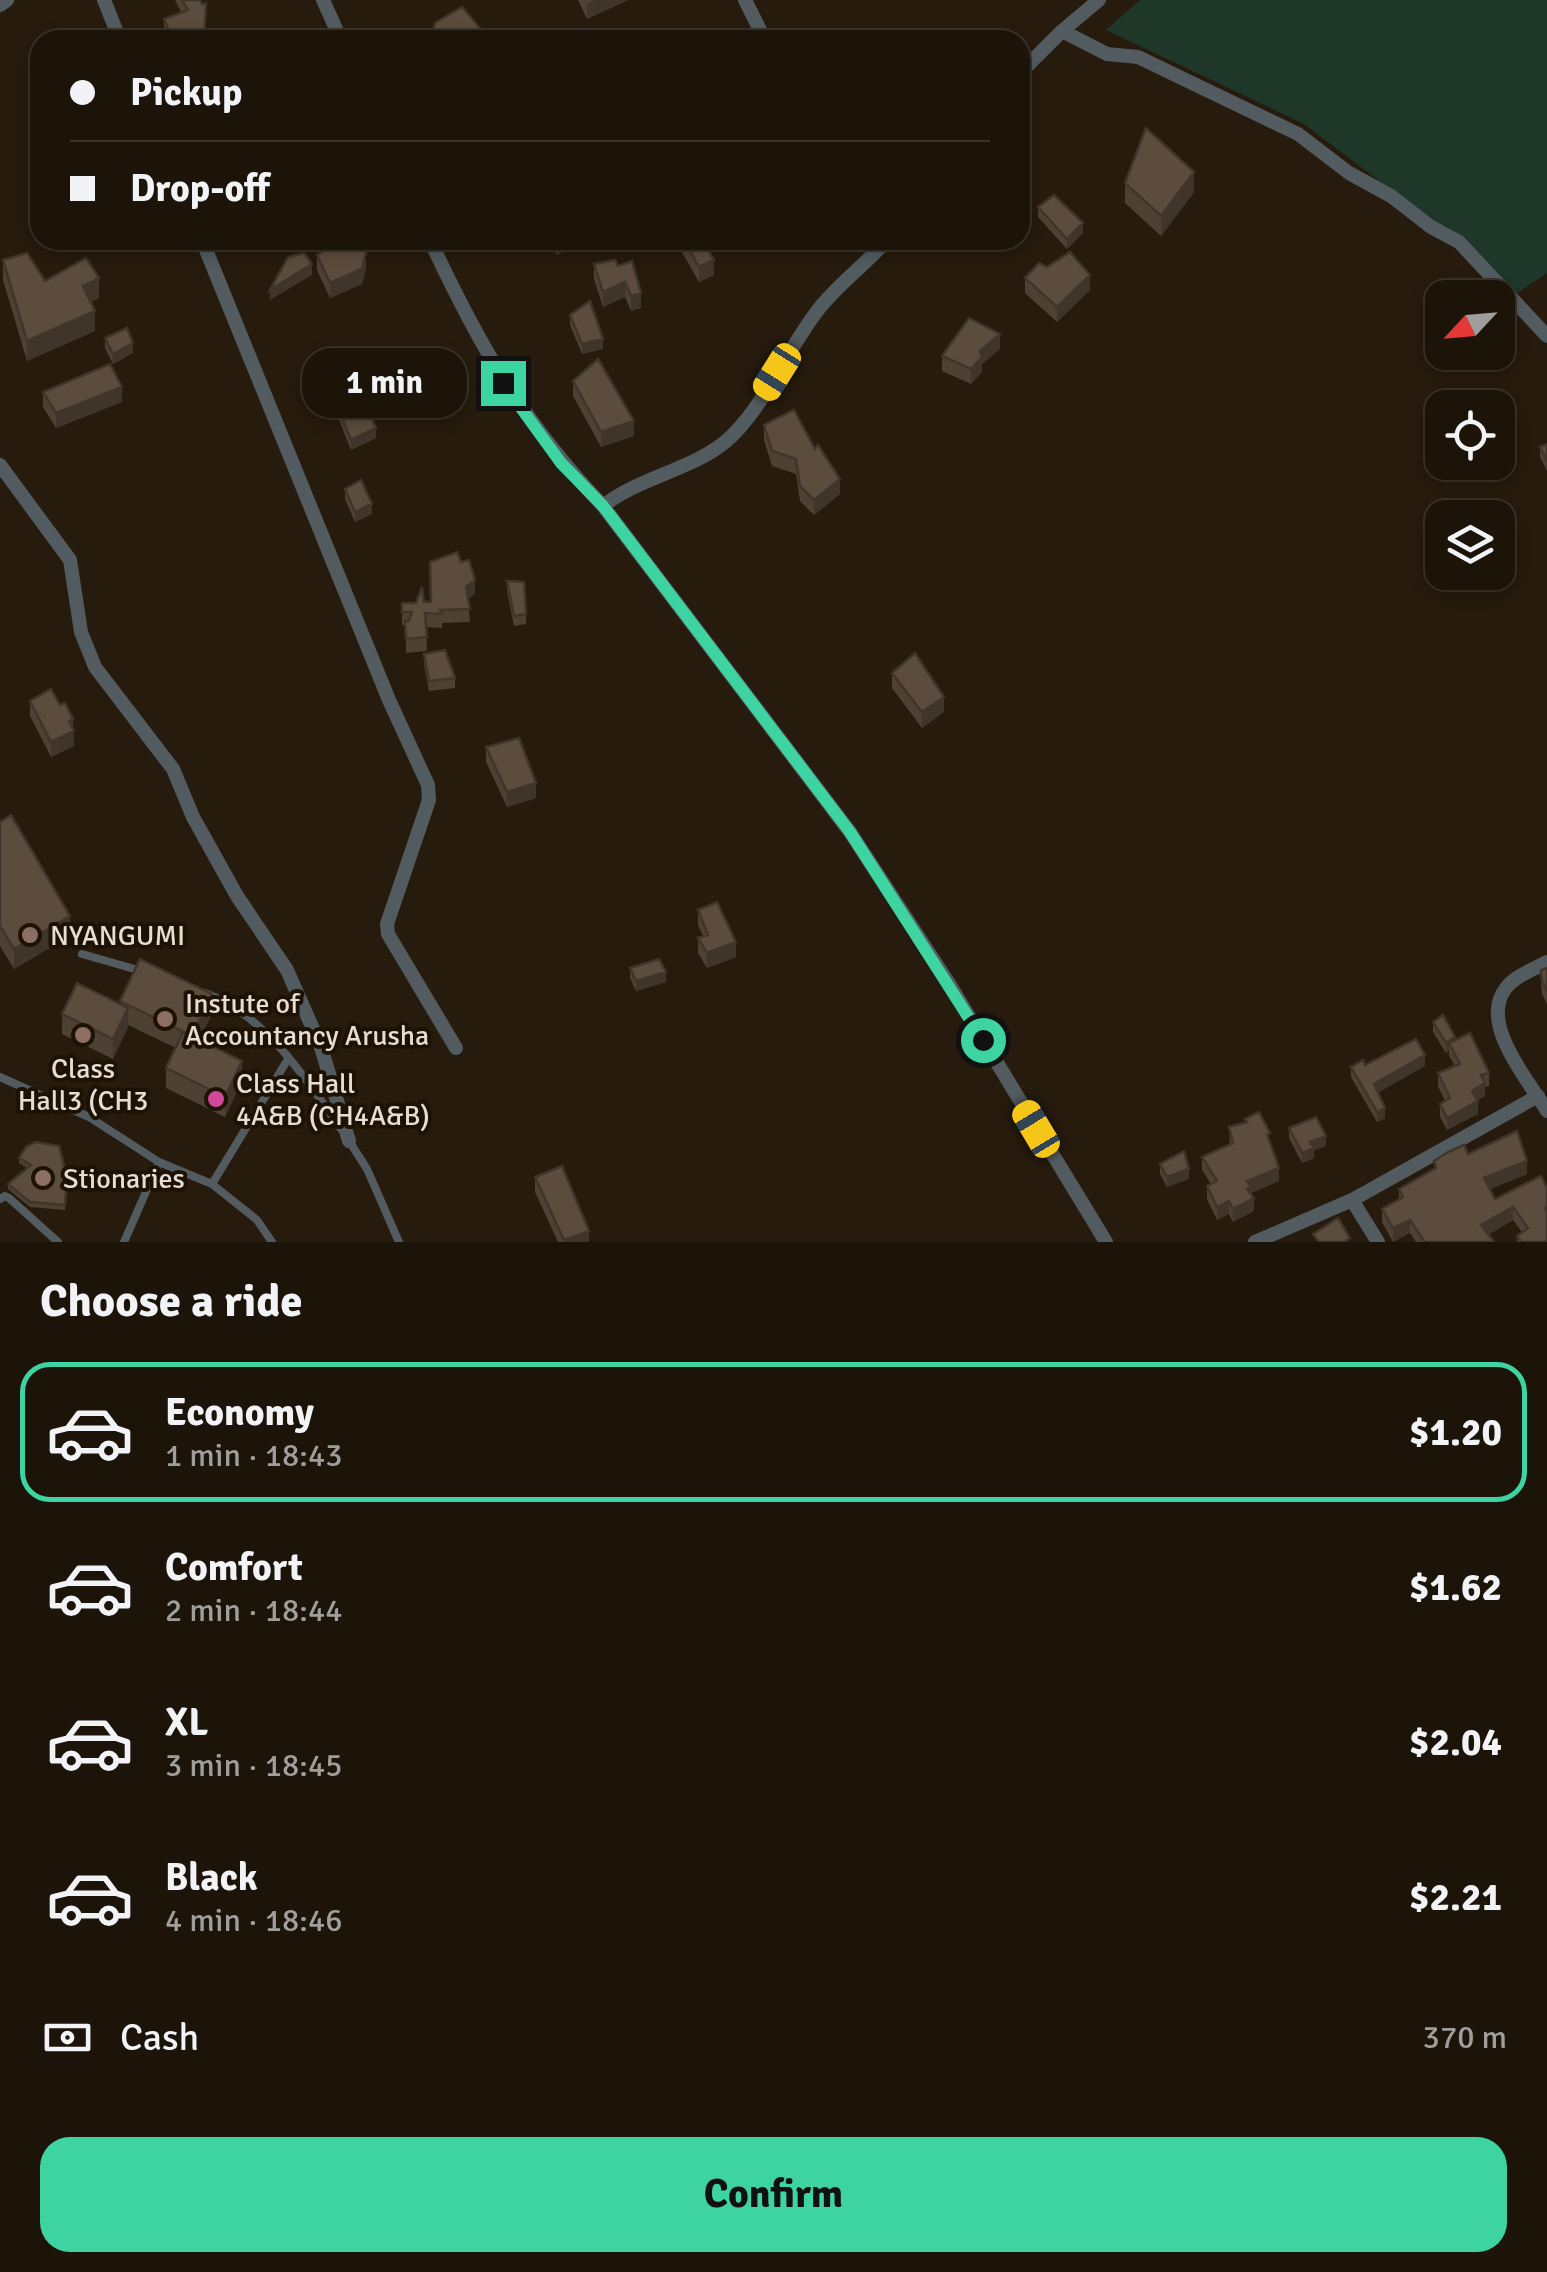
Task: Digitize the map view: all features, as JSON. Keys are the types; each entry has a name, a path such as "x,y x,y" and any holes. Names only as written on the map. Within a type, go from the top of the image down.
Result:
{"street":[{"path":"0,5 7,0"},
{"path":"104,0 116,30"},
{"path":"324,0 337,30"},
{"path":"745,0 760,30"},
{"path":"1030,63 1099,0"},
{"path":"1062,31 1107,54 1138,57 1312,142 1349,174 1391,196 1431,227 1459,242 1547,336"},
{"path":"206,250 389,700 428,785 429,800 387,924 388,934 456,1048"},
{"path":"435,250 503,383 561,463 603,506 850,832 948,982 1106,1242"},
{"path":"603,506 624,490 725,442 761,398 823,303 878,250"},
{"path":"0,465 70,560 81,632 94,667 173,769 193,817 237,896 287,970 321,1047 349,1141"},
{"path":"1547,962 1515,979 1505,988 1498,1004 1499,1028 1506,1048 1547,1111"},
{"path":"1255,1242 1352,1200 1538,1096"},
{"path":"1352,1200 1378,1242"}],"lane":[{"path":"82,954 160,976"},
{"path":"196,990 243,1012 288,1059 367,1170 399,1242"},
{"path":"212,1184 288,1059"},
{"path":"0,1077 89,1117 159,1162 212,1184 257,1220 272,1242"},
{"path":"124,1242 159,1162"},
{"path":"0,1199 9,1198 58,1242"}],"green space":[{"path":"1140,0 1547,0 1547,273 1516,294 1515,280 1500,280 1435,223 1304,124 1106,30"}],"building":[{"path":"182,0 206,3 205,30 169,30 164,19 188,10"},
{"path":"462,7 482,30 433,30 435,23"},
{"path":"1146,128 1194,172 1161,216 1125,183"},
{"path":"1054,195 1083,223 1067,239 1038,207"},
{"path":"325,250 366,253 362,269 330,283 317,255"},
{"path":"690,250 708,250 714,260 699,267"},
{"path":"1070,252 1090,275 1057,307 1025,278 1039,263 1047,267"},
{"path":"27,253 45,281 86,258 99,278 83,286 95,311 27,341 3,260"},
{"path":"304,253 312,264 270,290 288,257"},
{"path":"615,260 618,266 632,261 641,293 631,296 625,282 603,292 594,264"},
{"path":"590,301 603,339 582,344 570,315"},
{"path":"969,318 1000,334 980,351 982,357 971,369 942,356"},
{"path":"127,328 133,343 113,354 105,338"},
{"path":"334,352 344,370 330,375 320,362"},
{"path":"598,359 634,421 601,432 573,381"},
{"path":"110,364 122,387 56,413 43,392"},
{"path":"387,365 394,380 391,389 372,397 363,369"},
{"path":"362,396 376,428 351,440 337,405"},
{"path":"794,410 815,449 818,445 840,479 814,500 800,486 796,459 772,451 764,425"},
{"path":"361,480 372,504 355,512 345,489"},
{"path":"457,552 461,562 469,560 475,580 466,587 470,609 425,613 427,637 406,639 405,621 409,621 412,612 402,612 402,603 416,603 422,587 424,602 431,602 430,562"},
{"path":"507,581 524,582 526,614 514,616"},
{"path":"445,650 455,678 429,681 424,654"},
{"path":"915,653 944,697 922,712 892,673"},
{"path":"51,689 60,705 65,703 74,731 51,742 30,701"},
{"path":"519,738 536,783 507,792 486,747"},
{"path":"11,815 70,916 14,949 0,926 0,822"},
{"path":"717,902 736,942 707,953 698,938 708,935 698,910"},
{"path":"140,959 212,994 192,1036 120,1001"},
{"path":"659,959 666,972 636,981 630,968"},
{"path":"1547,968 1547,991 1541,970"},
{"path":"77,983 128,1008 113,1039 62,1014"},
{"path":"1443,1015 1455,1037 1446,1043 1433,1022"},
{"path":"183,1032 242,1061 225,1097 166,1068"},
{"path":"1470,1033 1489,1073 1481,1075 1485,1083 1472,1091 1478,1101 1447,1118 1440,1104 1450,1098 1438,1073 1460,1064 1449,1043"},
{"path":"1416,1039 1425,1055 1374,1084 1385,1108 1377,1112 1351,1067 1363,1060 1365,1065"},
{"path":"1259,1112 1270,1133 1267,1134 1279,1168 1247,1181 1251,1187 1247,1189 1254,1198 1233,1209 1229,1201 1217,1207 1207,1186 1217,1181 1202,1157 1233,1143 1229,1127 1247,1122 1245,1119"},
{"path":"1316,1117 1326,1136 1310,1142 1314,1148 1302,1153 1289,1128"},
{"path":"1517,1131 1527,1161 1484,1178 1495,1199 1541,1176 1547,1188 1547,1242 1521,1242 1517,1236 1528,1228 1513,1207 1481,1225 1494,1242 1425,1242 1410,1220 1393,1228 1382,1209 1403,1197 1399,1189 1436,1168 1434,1161 1464,1145 1468,1154"},
{"path":"36,1142 59,1146 67,1177 65,1205 30,1202 8,1184 31,1165 19,1158 26,1147"},
{"path":"1184,1151 1189,1169 1167,1177 1160,1164"},
{"path":"562,1166 589,1231 564,1240 535,1177"},
{"path":"1338,1218 1350,1238 1344,1242 1319,1242 1313,1234"}],"place":[{"name":"NYANGUMI","path":"30,935"},
{"name":"Instute of Accountancy Arusha","path":"165,1019"},
{"name":"Class Hall3 (CH3","path":"83,1035"},
{"name":"Class Hall 4A&B (CH4A&B)","path":"216,1099"},
{"name":"Stionaries","path":"43,1178"}],"route":[{"path":"503,383 561,463 603,506 850,832 983,1040"}]}
